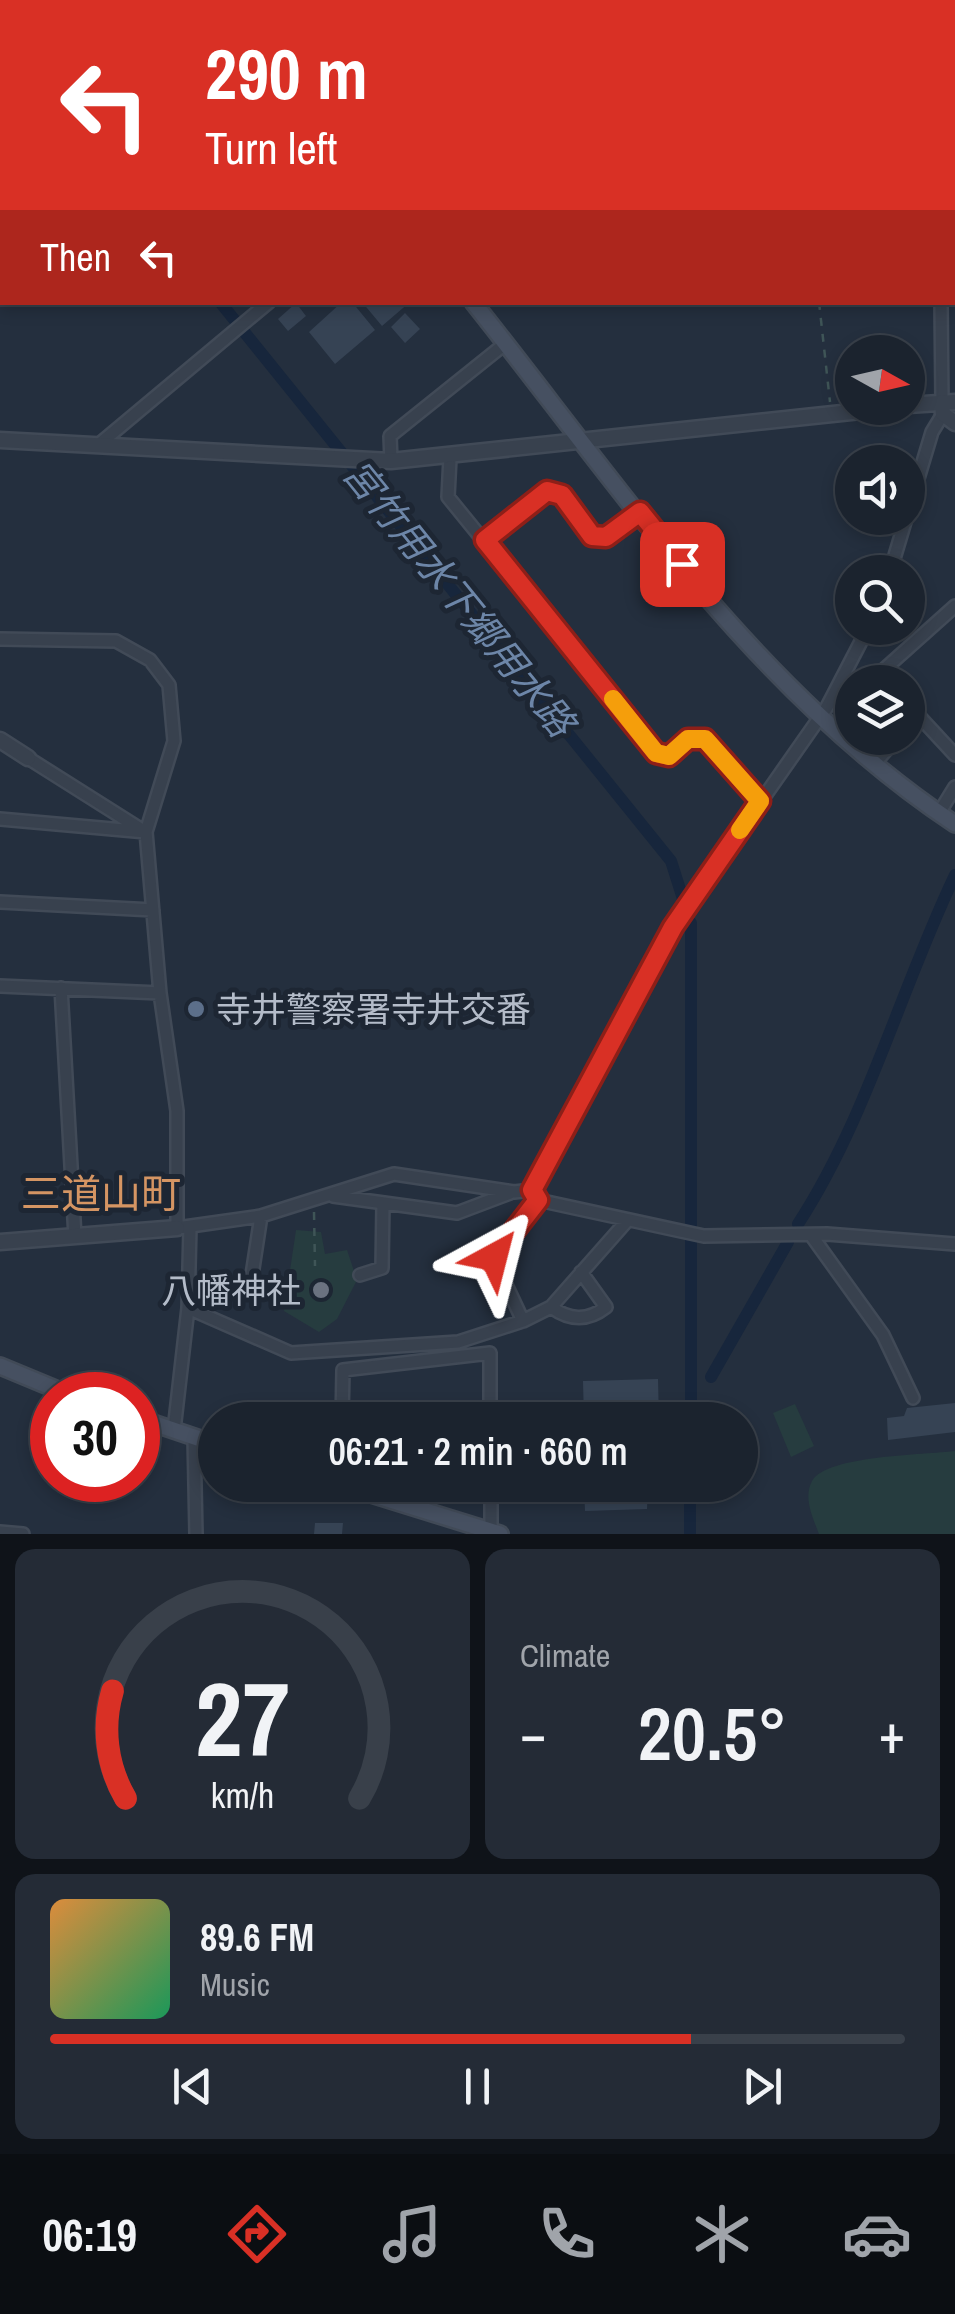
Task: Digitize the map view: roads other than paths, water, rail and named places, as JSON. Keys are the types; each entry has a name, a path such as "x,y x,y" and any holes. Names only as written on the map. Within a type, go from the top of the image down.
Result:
{"main road":[{"path":"476,305 746,643 818,718 955,824"},
{"path":"0,1366 30,1378"},
{"path":"160,1425 198,1438"},
{"path":"397,1502 495,1532"}],"street":[{"path":"97,446 265,305"},
{"path":"895,555 932,432 949,410 940,305"},
{"path":"391,462 390,436 506,344"},
{"path":"0,440 391,462 835,414"},
{"path":"450,458 448,497 656,753 669,756 688,739 705,739 760,801"},
{"path":"485,540 547,491 562,495 592,536 606,537 640,512"},
{"path":"889,665 955,606"},
{"path":"0,639 116,642 150,660 169,685 174,741 146,832 160,993 177,1111 188,1308 174,1430"},
{"path":"523,1321 494,1257 535,1195 673,927 835,694"},
{"path":"925,723 955,755"},
{"path":"0,740 146,832"},
{"path":"874,764 882,755"},
{"path":"938,813 955,788"},
{"path":"0,820 146,832"},
{"path":"0,902 153,910"},
{"path":"0,986 160,993"},
{"path":"62,988 75,1237"},
{"path":"0,1242 183,1228 261,1216 394,1174 535,1195 626,1222 704,1236 812,1236 955,1244"},
{"path":"328,1196 457,1213 514,1192"},
{"path":"360,1275 382,1268 383,1203"},
{"path":"252,1275 261,1216"},
{"path":"188,1308 292,1353 458,1342 523,1321 551,1306 626,1222"},
{"path":"812,1236 883,1335 914,1398"},
{"path":"551,1306 566,1318 594,1316 606,1307 581,1272"},
{"path":"342,1402 343,1370 490,1353 490,1402"},
{"path":"194,1437 196,1534"},
{"path":"492,1502 495,1532"},
{"path":"0,1532 22,1534"}],"waterway":[{"name":"宮竹用水下郷用水路","path":"222,305 671,861 684,902"},
{"path":"798,1224 844,1141 955,875"},
{"name":"宮竹用水下郷用水路","path":"691,923 691,1402"},
{"path":"711,1377 788,1242"},
{"name":"宮竹用水下郷用水路","path":"690,1502 690,1534"}],"place":[{"name":"寺井警察署寺井交番","path":"196,1009"},
{"name":"八幡神社","path":"321,1290"}],"district":[{"name":"三道山町","path":"101,1193"}]}
